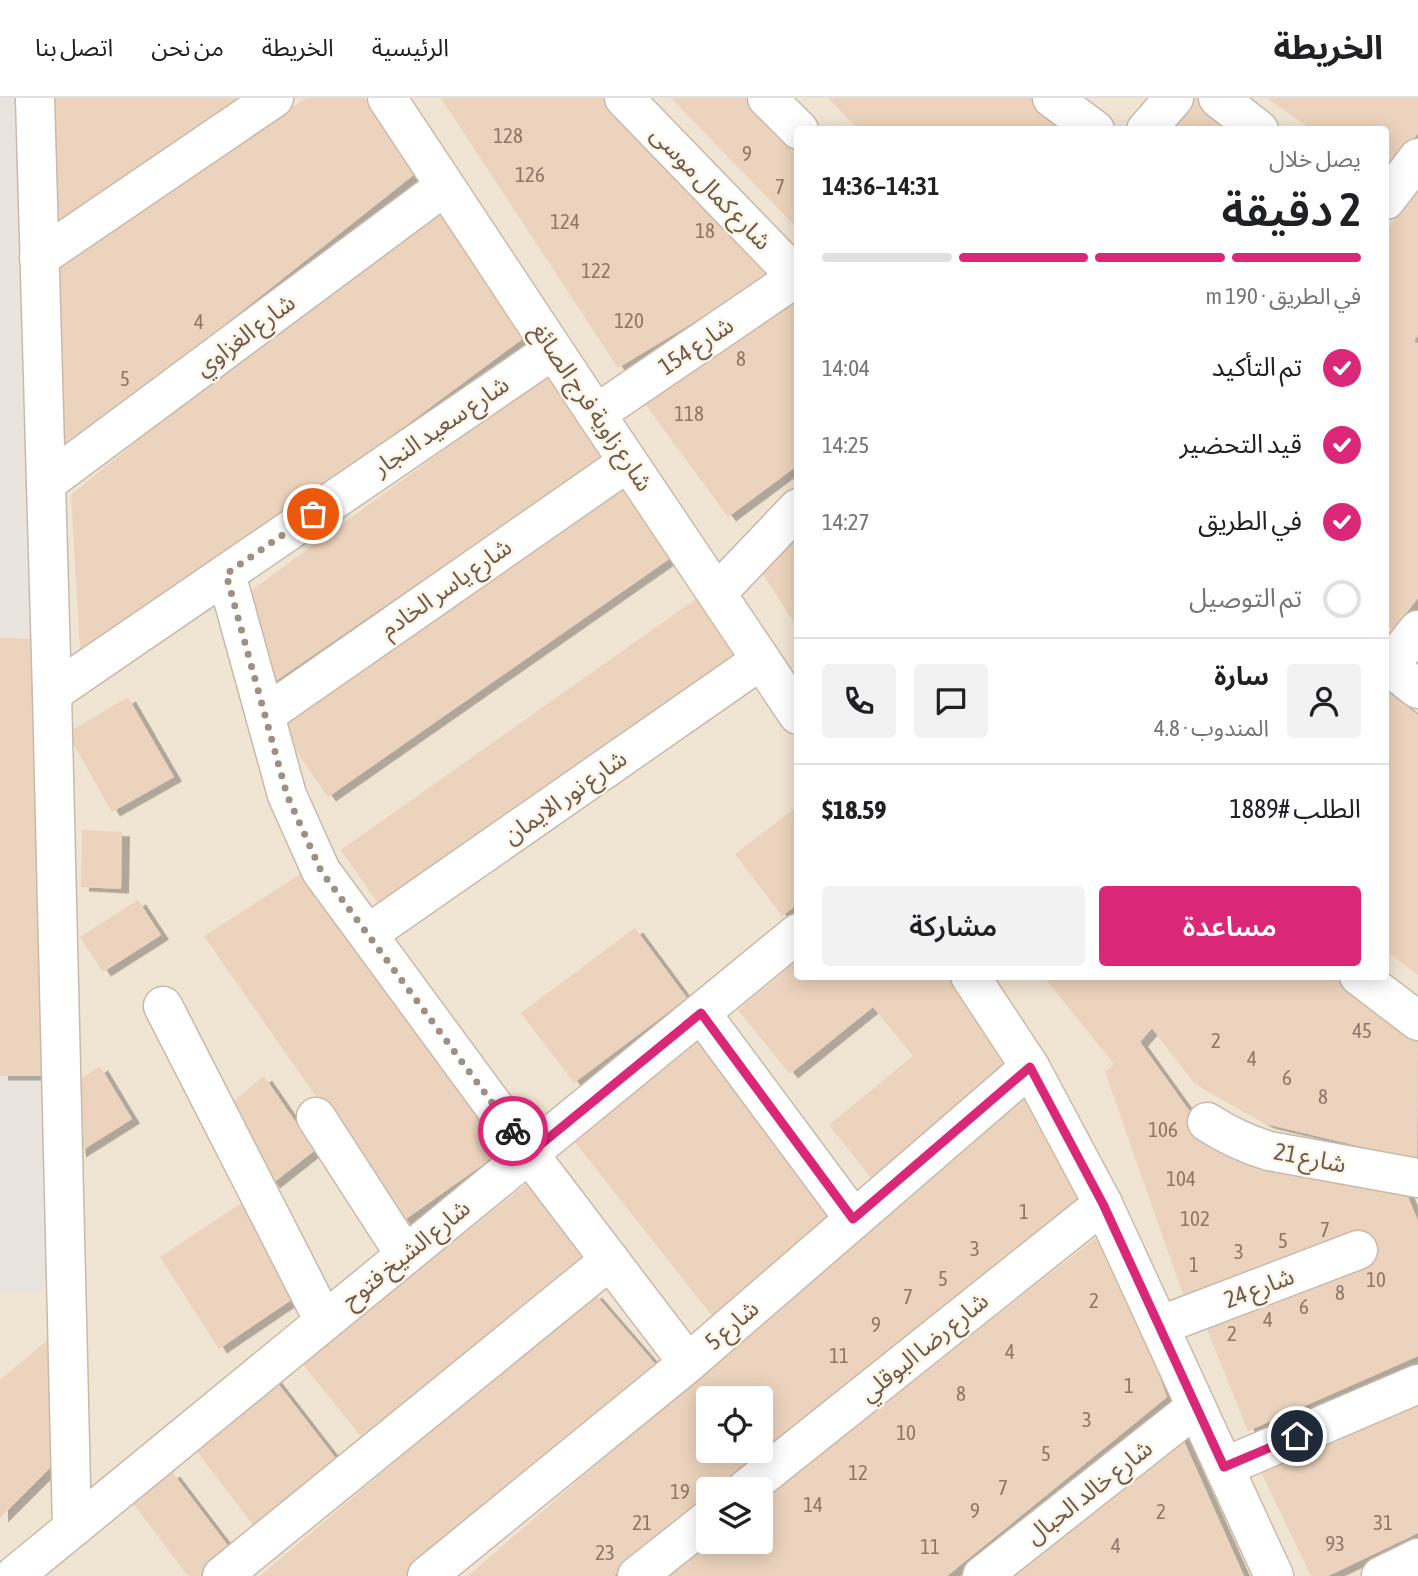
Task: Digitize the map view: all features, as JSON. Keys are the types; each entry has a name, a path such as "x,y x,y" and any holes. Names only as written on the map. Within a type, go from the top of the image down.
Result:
{"street":[{"path":"35,98 72,1528"},
{"path":"39,258 274,98"},
{"name":"شارع زاوية فرج الصائغ","path":"387,98 794,709"},
{"name":"شارع كمال موسى","path":"624,98 794,274"},
{"path":"767,98 795,126"},
{"path":"1052,98 1090,126"},
{"path":"1150,126 1174,98"},
{"path":"1218,98 1254,126"},
{"path":"1389,196 1418,158"},
{"name":"شارع الغزاوي","path":"46,483 445,186"},
{"name":"شارع 154","path":"596,414 794,281"},
{"name":"شارع سعيد النجار","path":"52,693 553,350"},
{"name":"شارع ياسر الخادم","path":"265,715 628,462"},
{"path":"717,593 794,512"},
{"path":"226,574 287,795 321,871 529,1154 688,1363"},
{"path":"1398,673 1418,631"},
{"name":"شارع نور الايمان","path":"368,934 761,660"},
{"name":"شارع الشيخ فتوح","path":"14,1576 794,936"},
{"path":"973,980 1030,1067 1103,1204 1274,1576"},
{"path":"1364,980 1418,1021"},
{"path":"163,1006 324,1321"},
{"path":"701,1013 853,1219"},
{"name":"شارع 5","path":"427,1576 688,1363 1030,1067"},
{"path":"316,1117 405,1255"},
{"name":"شارع 21","path":"1207,1122 1247,1145 1269,1151 1418,1178"},
{"name":"شارع رضا البوقلي","path":"761,1477 1103,1204"},
{"name":"شارع 24","path":"1159,1326 1358,1250"},
{"path":"222,1576 610,1260"},
{"path":"1224,1467 1418,1384"},
{"name":"شارع خالد الحبال","path":"982,1576 1196,1407"},
{"path":"637,1576 696,1529"},
{"path":"1381,1576 1418,1558"}],"shaded area":[{"path":"0,98 1418,98 1418,1576 0,1576"},
{"path":"0,98 28,98 50,1292 0,1293"}],"building":[{"path":"54,98 238,98 56,228"},
{"path":"306,98 364,98 416,173 64,452 56,265"},
{"path":"441,98 605,98 775,273 618,368"},
{"path":"671,98 751,98 794,143 794,225"},
{"path":"828,98 1031,98 1070,126 855,126"},
{"path":"1193,98 1197,98 1234,126 1168,126"},
{"path":"1267,98 1418,98 1418,133 1389,171 1389,126 1306,126"},
{"path":"1418,187 1418,335 1414,341 1418,344 1418,598 1393,630 1389,627 1389,227"},
{"path":"433,199 533,331 81,667 71,495"},
{"path":"794,299 794,468 728,517 637,393"},
{"path":"556,368 615,448 264,689 241,598"},
{"path":"630,476 682,550 328,797 277,723"},
{"path":"794,535 794,623 759,568"},
{"path":"696,599 738,658 385,913 341,850"},
{"path":"0,638 38,639 46,1076 0,1076"},
{"path":"1389,692 1418,715 1418,975 1389,953"},
{"path":"128,697 174,777 112,812 67,733"},
{"path":"794,809 794,907 782,916 735,854"},
{"path":"82,830 122,832 121,889 81,887"},
{"path":"302,873 505,1149 403,1221 204,936"},
{"path":"138,900 161,935 103,972 80,937"},
{"path":"635,928 687,998 574,1083 521,1013"},
{"path":"794,963 794,980 960,980 1015,1059 873,1180 829,1125 913,1056 873,1007 790,1074 738,1010"},
{"path":"1046,980 1344,980 1418,1039 1417,1160 1266,1124 1194,1083 1152,1028 1140,1042 1188,1109 1225,1146 1406,1192 1418,1221 1418,1356 1248,1431 1204,1322 1186,1303 1105,1072 1114,1064"},
{"path":"705,1035 840,1218 713,1317 574,1141"},
{"path":"100,1066 132,1119 78,1153 73,1084"},
{"path":"264,1076 315,1150 272,1184 224,1109"},
{"path":"1033,1085 1095,1201 773,1452 773,1386 696,1386 696,1463 758,1463 740,1477 696,1477 696,1512 614,1576 468,1576"},
{"path":"531,1180 595,1261 367,1444 302,1363"},
{"path":"249,1198 297,1296 219,1349 160,1257"},
{"path":"1106,1230 1167,1397 947,1576 661,1576 696,1551 696,1554 773,1554 773,1489"},
{"path":"594,1293 657,1366 409,1576 260,1576"},
{"path":"56,1333 55,1463 0,1518 0,1380"},
{"path":"273,1377 341,1465 257,1530 189,1441"},
{"path":"1418,1399 1418,1533 1328,1576 1311,1576 1259,1468"},
{"path":"1179,1430 1244,1576 997,1576"},
{"path":"172,1472 236,1556 210,1576 188,1576 132,1502"}],"way so far":[{"path":"313,514 226,574 287,795 321,871 513,1131"}],"route":[{"path":"513,1131 529,1154 701,1013 853,1219 1030,1067 1103,1204 1224,1467 1297,1436"}]}
